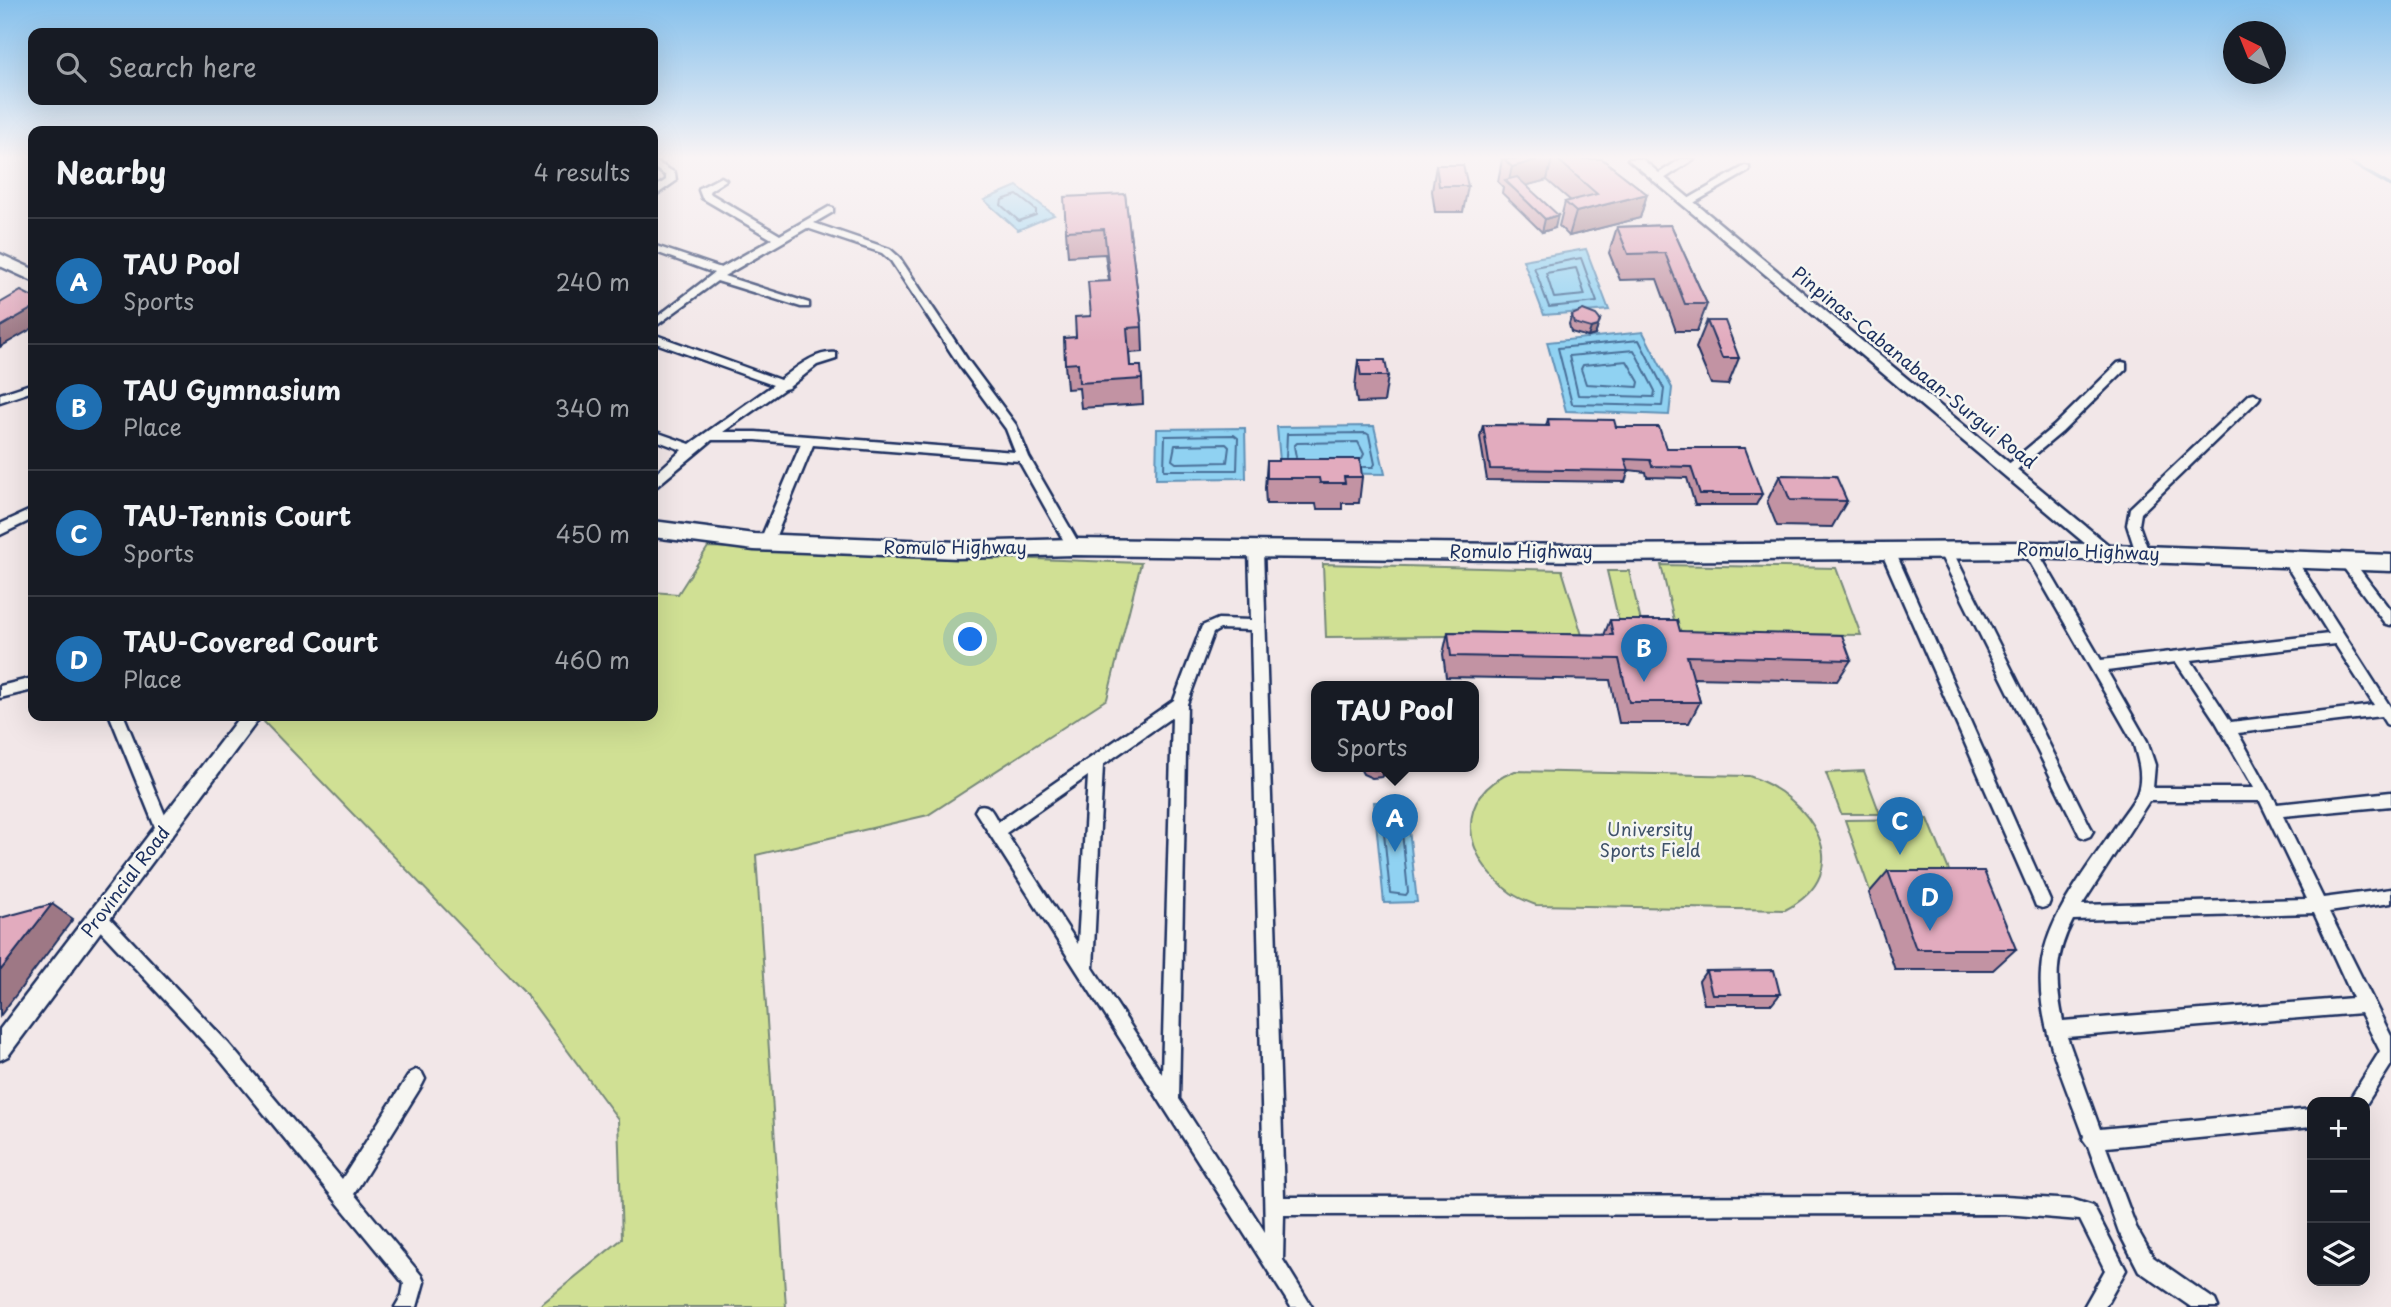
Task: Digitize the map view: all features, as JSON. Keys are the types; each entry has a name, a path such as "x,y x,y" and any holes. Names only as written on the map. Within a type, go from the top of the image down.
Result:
{"highway":[{"path":"0,259 28,273"},
{"name":"Romulo Highway","path":"658,530 766,543 958,550 1074,547 1632,553 2030,550 2391,563"}],"main road":[{"name":"Provincial Road","path":"0,1048 247,721"}],"street":[{"path":"747,220 779,239"},
{"path":"658,321 719,274 813,220"},
{"name":"Pinpinas-Cabanabaan-Surgui Road","path":"1706,220 1813,312 2106,552"},
{"path":"806,224 872,245 886,251 895,259 963,362 1012,428 1023,457 1074,547"},
{"path":"658,250 805,305"},
{"path":"658,340 784,385"},
{"path":"658,479 691,449 813,362 832,356"},
{"path":"2009,470 2058,429 2122,366"},
{"path":"0,398 28,389"},
{"path":"2142,553 2133,525 2135,511 2254,397"},
{"path":"709,436 808,440 1023,457"},
{"path":"658,437 691,449"},
{"path":"766,543 808,440"},
{"path":"0,530 28,516"},
{"path":"1887,549 2042,901"},
{"path":"1256,550 1275,1206 1273,1261"},
{"path":"1945,550 2085,831"},
{"path":"2030,550 2140,741 2148,765 2145,794 2068,913 2054,940 2049,971 2050,998 2056,1030 2092,1139 2128,1232 2146,1264 2208,1307"},
{"path":"2228,728 2387,715 2289,559"},
{"path":"2346,561 2391,621"},
{"path":"1170,1100 1180,704 1207,630 1218,624 1258,625"},
{"path":"2098,666 2337,638"},
{"path":"2180,656 2228,728 2264,795 2364,1005 2390,1050 2360,1097"},
{"path":"0,692 28,685"},
{"path":"997,831 1180,704"},
{"path":"119,721 164,832"},
{"path":"1085,969 1096,763"},
{"path":"2145,794 2264,795"},
{"path":"2271,811 2391,799"},
{"path":"984,811 1302,1307"},
{"path":"2068,913 2318,906 2391,896"},
{"path":"99,918 222,1049 414,1282 411,1299 405,1307"},
{"path":"2056,1030 2364,1005"},
{"path":"343,1194 416,1079"},
{"path":"2092,1139 2307,1118"},
{"path":"1275,1206 2005,1205 2074,1209 2086,1213 2116,1270 2094,1307"}],"green space":[{"path":"708,547 1141,563 1107,699 928,815 756,855 786,1307 538,1307 622,1239 618,1119 523,990 264,722 658,721 658,592 678,594"},
{"path":"1323,564 1562,570 1582,635 1326,637"},
{"path":"1661,565 1836,568 1861,635 1677,633"},
{"path":"1607,571 1629,571 1642,626 1620,626"},
{"name":"University Sports Field","path":"1515,771 1749,776 1771,786 1791,800 1807,817 1818,836 1823,856 1820,875 1808,894 1785,910 1536,905 1514,895 1495,879 1482,863 1474,846 1471,828 1473,811 1481,796 1494,782"},
{"path":"1864,771 1880,814 1841,814 1826,773"},
{"path":"1928,819 1957,890 1870,891 1845,820"}],"water":[{"path":"1007,220 1042,220 1018,230"},
{"path":"1586,249 1609,310 1544,315 1523,260"},
{"path":"1643,332 1672,388 1669,415 1566,411 1547,342"},
{"path":"1374,426 1385,474 1281,473 1277,427"},
{"path":"1245,428 1246,478 1156,479 1157,429"},
{"path":"1374,802 1406,802 1417,902 1384,903"}],"building":[{"path":"1065,220 1128,220 1142,327 1127,328 1130,366 1141,366 1142,379 1079,383 1078,363 1065,364 1064,338 1076,337 1075,317 1091,316 1088,282 1110,281 1104,229 1066,231"},
{"path":"1671,225 1707,304 1685,304 1665,253 1628,254 1617,227"},
{"path":"21,291 28,294 28,311 0,327 0,303"},
{"path":"1583,310 1596,315 1600,320 1598,326 1591,328 1574,323 1572,315"},
{"path":"1707,321 1725,321 1739,358 1722,358"},
{"path":"1358,360 1385,360 1388,376 1361,376"},
{"path":"1548,419 1614,420 1616,427 1659,427 1666,448 1745,448 1762,494 1700,494 1691,467 1652,466 1650,460 1625,459 1629,471 1490,469 1483,425 1549,426"},
{"path":"1360,459 1362,477 1344,477 1345,483 1320,483 1319,478 1267,478 1267,461"},
{"path":"1780,475 1836,476 1847,501 1790,500"},
{"path":"1610,620 1677,620 1680,631 1842,635 1851,660 1687,656 1700,702 1629,702 1619,659 1451,656 1448,632 1613,635"},
{"path":"1888,871 1984,871 2016,949 1916,949"},
{"path":"52,904 0,971 0,918"},
{"path":"1774,970 1780,994 1712,994 1706,971"}],"place":[{"name":"TAU Gymnasium","path":"1644,682"},
{"name":"TAU Pool","path":"1395,852"},
{"name":"TAU-Tennis Court","path":"1900,855"},
{"name":"TAU-Covered Court","path":"1930,931"}]}
